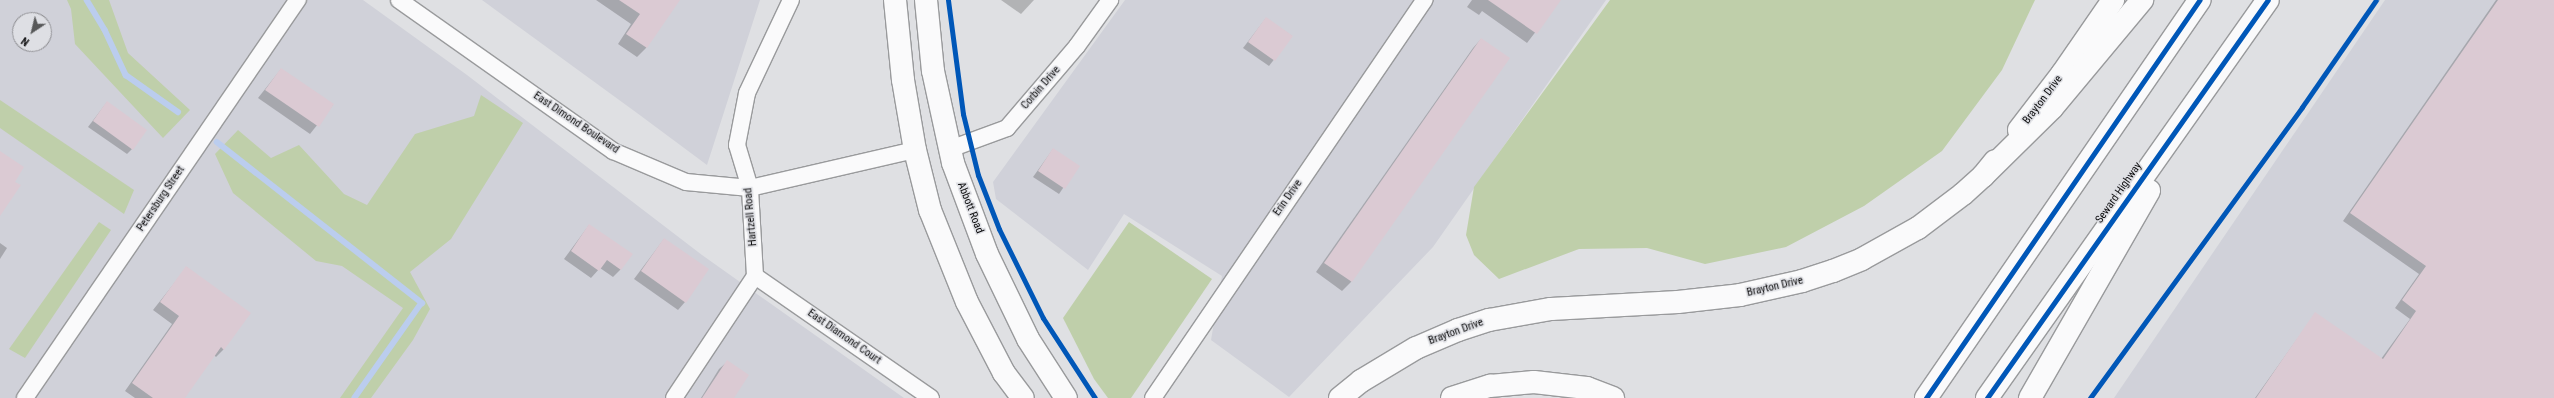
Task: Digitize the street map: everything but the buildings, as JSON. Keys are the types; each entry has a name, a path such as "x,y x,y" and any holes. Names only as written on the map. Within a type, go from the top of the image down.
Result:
{"main road":[{"path":"895,0 903,80 915,150 930,210 968,302 1004,373 1023,398"},
{"name":"Abbott Road","path":"926,0 933,71 950,149 987,254 1028,339 1066,398"},
{"name":"Brayton Drive","path":"1340,398 1361,381 1416,348 1458,330 1489,320 1551,309 1678,302 1740,295 1802,281 1833,271 1862,259 1918,228 1944,211 1983,176 2062,74 2113,0"},
{"path":"1983,176 2052,108 2142,0"},
{"path":"1926,398 2200,0"},
{"name":"Seward Highway","path":"1987,398 2268,0"},
{"path":"2030,398 2214,77"},
{"path":"915,150 950,149"},
{"path":"1452,398 1490,386 1534,382 1587,388 1613,398"}],"street":[{"name":"Petersburg Street","path":"25,398 298,0"},
{"name":"East Dimond Boulevard","path":"399,0 613,151 686,182 750,188 915,150"},
{"name":"Hartzell Road","path":"755,276 750,188 737,145 747,93 791,0"},
{"name":"Corbin Drive","path":"950,149 1007,128 1077,46 1110,0"},
{"name":"Erin Drive","path":"1153,398 1425,0"},
{"path":"674,398 755,276"},
{"name":"East Diamond Court","path":"755,276 931,398"}],"shaded area":[{"path":"0,0 363,0 467,75 702,255 904,398 0,398"},
{"path":"482,0 760,0 707,165 637,113"},
{"path":"1125,0 1606,0 1433,247 1289,397 1211,340 1222,276 1124,214 1088,270 996,199 993,182"},
{"path":"2385,0 2554,0 2554,398 2114,398"}],"green space":[{"path":"67,0 109,0 128,53 190,110 163,138 75,44 71,9"},
{"path":"1610,0 2035,0 2002,70 1942,151 1864,206 1786,247 1705,264 1647,248 1579,249 1499,279 1474,255 1466,235 1474,187"},
{"path":"481,95 523,123 451,239 410,272 430,309 413,340 371,398 340,398 403,308 342,266 316,261 233,193 215,154 238,130 271,158 299,145 344,194 367,205 415,134 474,116"},
{"path":"0,100 134,190 124,214 0,128"},
{"path":"99,222 111,230 25,358 9,349"},
{"path":"1129,222 1212,279 1131,398 1108,398 1094,379 1063,318"}],"waterway":[{"path":"87,0 105,30 126,75 178,112"},
{"path":"217,142 422,303 355,398"}],"cycle path":[{"path":"948,0 963,114 978,175 999,229 1043,318 1095,398"},
{"path":"1926,398 2200,0"},
{"path":"1987,398 2268,0"},
{"path":"2090,398 2302,107 2376,0"}]}
